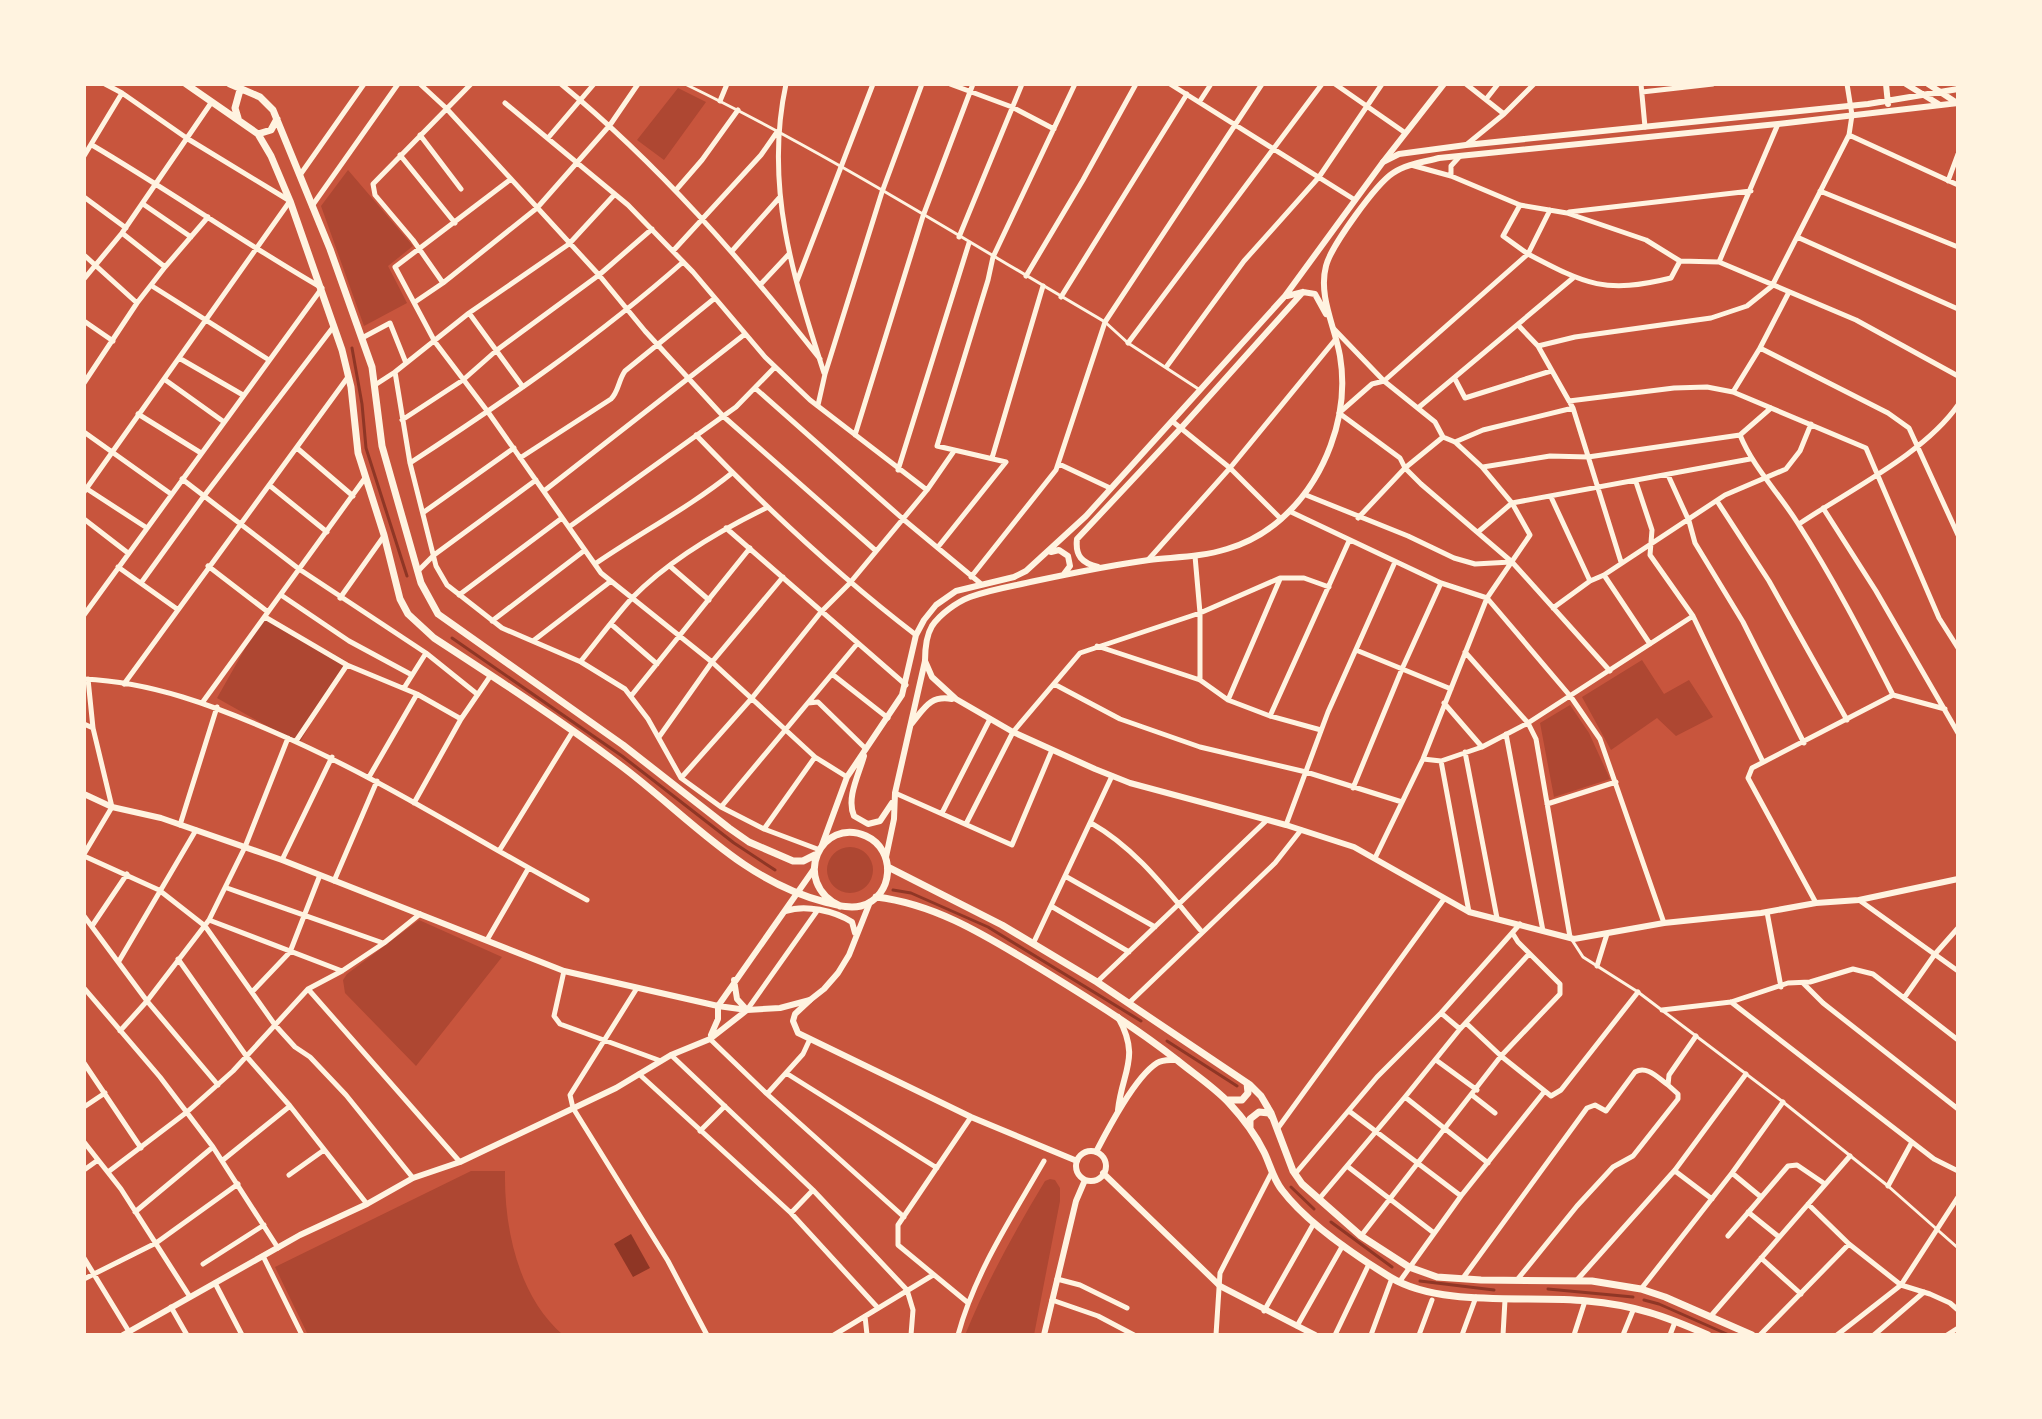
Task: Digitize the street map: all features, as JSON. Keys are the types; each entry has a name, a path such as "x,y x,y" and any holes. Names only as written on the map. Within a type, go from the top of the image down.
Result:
{"main road":[{"path":"186,84 258,134 271,156 322,288 349,376 358,453 400,599 408,614 434,638 623,767 749,869 797,895 840,906 850,908 873,900 919,905 985,936 1116,1014 1225,1099 1250,1128 1282,1191 1315,1222 1396,1280 1421,1290 1476,1297 1585,1301 1634,1308 1656,1313 1708,1335"},
{"path":"230,84 260,97 268,104 312,206 375,385 382,446 430,603 448,623 623,745 749,842 793,861 810,859 832,838 843,833 856,833 878,844 888,867 885,886 873,900 838,973 795,1014 793,1021 798,1033 971,1117 1077,1161"},
{"path":"710,1039 718,1019 718,1006 814,869 847,777 889,718 906,685 916,635 924,620 936,605 956,591 1014,577 1043,556 1086,516 1285,296 1404,132 1444,84"},
{"path":"1886,84 1888,111"},
{"path":"1906,84 1942,106"},
{"path":"1928,84 1958,103"},
{"path":"239,120 235,108 240,87"},
{"path":"1383,162 1399,154 1466,145 1850,106 1958,89"},
{"path":"866,749 851,809 854,816 868,824 880,821 891,806 932,626 945,612 967,598 1061,576 1148,560 1195,556 1238,545 1259,536 1306,495 1338,426 1340,356 1325,289 1326,267 1334,249 1376,189 1393,173 1411,165 1460,156 1958,103"},
{"path":"258,134 271,130 277,119"},
{"path":"1285,296 1303,292 1317,296 1331,325"},
{"path":"1102,568 1087,565 1080,559 1076,549 1077,539 1303,292"},
{"path":"1043,556 1056,549 1065,553 1070,559 1070,566 1061,576"},
{"path":"925,661 932,677 956,699 1013,732 1112,776 1354,847 1469,912 1574,939 1664,923 1859,900 1958,879"},
{"path":"912,723 934,699 956,699"},
{"path":"886,857 894,819 895,793"},
{"path":"84,794 112,807 180,825 282,860 564,971 747,1010 780,1008 810,1000"},
{"path":"888,867 1033,944 1097,982 1247,1083 1261,1096 1295,1174 1318,1200 1361,1236 1409,1267 1437,1277 1577,1281 1641,1289 1752,1335"},
{"path":"814,869 822,894 840,906"},
{"path":"784,913 796,909 833,912 852,922 855,926 854,940"},
{"path":"734,980 737,999 747,1010"},
{"path":"127,1334 263,1256 413,1178 460,1162 573,1108 671,1055 710,1039 747,1010"},
{"path":"1116,1014 1127,1037 1129,1051 1126,1083 1117,1112"},
{"path":"1096,1152 1117,1112 1147,1072 1166,1059 1179,1061"},
{"path":"1225,1099 1232,1102 1242,1100 1248,1093 1247,1083"},
{"path":"1250,1128 1250,1119 1259,1112 1269,1113 1273,1119"},
{"path":"1044,1161 1051,1152"},
{"path":"1086,1152 1096,1152 1105,1161 1103,1173 1095,1180 1085,1180 1076,1170 1077,1161 1086,1152"},
{"path":"1103,1173 1220,1286 1315,1335"},
{"path":"1044,1335 1076,1201 1085,1180"}],"street":[{"path":"105,84 290,201 85,490 147,528"},
{"path":"299,175 364,84"},
{"path":"312,206 398,84"},
{"path":"420,84 446,108 599,275 658,346 723,416 875,550"},
{"path":"443,283 375,195 373,184 471,84"},
{"path":"561,84 610,125 676,190 732,251 820,359"},
{"path":"548,138 594,84"},
{"path":"415,302 537,208 610,125 638,84"},
{"path":"685,84 778,131 1105,322 1128,343 1200,390"},
{"path":"720,101 727,84"},
{"path":"786,84 778,131 780,196 796,284 825,374"},
{"path":"796,284 873,84"},
{"path":"818,405 882,192 922,84"},
{"path":"950,84 1012,107 1054,129"},
{"path":"855,435 923,216 973,84"},
{"path":"959,237 1022,84"},
{"path":"938,547 1006,462 937,446 993,257 1075,84"},
{"path":"1026,276 1136,84"},
{"path":"1170,84 1355,200"},
{"path":"1200,101 1211,84"},
{"path":"971,577 1059,464 1105,322 1262,84"},
{"path":"1128,343 1322,84"},
{"path":"1335,84 1404,132"},
{"path":"1167,366 1244,261 1319,177 1382,84"},
{"path":"1466,84 1504,114"},
{"path":"1487,98 1498,84"},
{"path":"1466,145 1534,84"},
{"path":"1641,84 1645,127"},
{"path":"1642,92 1713,84"},
{"path":"1538,346 1575,337 1711,318 1747,306 1772,286 1849,135 1852,115 1847,84"},
{"path":"84,156 122,93"},
{"path":"1061,297 1187,94"},
{"path":"84,279 143,204 211,103"},
{"path":"505,103 615,194 652,229 775,367 898,470 927,490"},
{"path":"676,190 738,110"},
{"path":"1719,262 1778,124"},
{"path":"673,251 761,155 778,131"},
{"path":"420,135 461,189"},
{"path":"1849,135 1958,185"},
{"path":"84,615 322,288 256,250 92,145"},
{"path":"1948,181 1958,154"},
{"path":"400,155 455,223"},
{"path":"1451,176 1451,166 1460,156"},
{"path":"1411,165 1451,176 1520,205 1567,213 1646,240 1680,261 1719,262 1856,320 1958,376"},
{"path":"511,179 395,267 435,342 595,564 611,581 712,662 815,757 847,777"},
{"path":"1567,213 1751,191"},
{"path":"1820,191 1958,247"},
{"path":"375,385 469,313 569,244 615,194"},
{"path":"732,251 780,196"},
{"path":"84,197 165,267"},
{"path":"143,204 191,237"},
{"path":"1520,205 1503,236 1528,254 1573,278 1609,287 1641,286 1671,278 1680,261"},
{"path":"1550,210 1528,254 1384,381 1372,384 1339,413 1400,458 1405,468 1512,562 1610,671"},
{"path":"85,380 137,303 208,217"},
{"path":"402,420 463,380 497,350 599,275 652,229"},
{"path":"1797,237 1958,309"},
{"path":"898,470 969,243"},
{"path":"760,285 789,253"},
{"path":"84,255 137,303"},
{"path":"410,463 488,412 628,311 683,262"},
{"path":"1418,408 1573,278"},
{"path":"152,286 269,360"},
{"path":"992,458 1043,286"},
{"path":"1733,392 1789,292"},
{"path":"520,458 611,399 618,392 618,381 625,371 715,298"},
{"path":"469,313 523,387"},
{"path":"84,321 113,341"},
{"path":"361,338 390,323 406,363"},
{"path":"141,583 334,325"},
{"path":"1331,325 1384,381 1435,422 1443,437 1455,442 1482,467 1512,503 1530,535 1487,598 1423,759 1375,858"},
{"path":"1518,325 1538,346 1573,408 1621,562"},
{"path":"544,491 745,334"},
{"path":"1148,560 1230,468 1335,340"},
{"path":"1760,348 1888,413 1909,428 1958,535"},
{"path":"179,358 243,395"},
{"path":"569,527 723,416 775,367"},
{"path":"1455,379 1465,398 1551,371"},
{"path":"395,372 410,463 439,575 459,595 502,628 609,677 631,696 659,737 681,778 721,807 764,829 820,850"},
{"path":"124,684 349,376"},
{"path":"164,379 224,422"},
{"path":"1569,401 1707,387 1733,392 1866,448 1933,605 1958,648"},
{"path":"755,388 980,583"},
{"path":"1799,524 1918,447 1944,425 1958,405"},
{"path":"1455,442 1483,430 1573,408"},
{"path":"1482,467 1550,456 1588,457 1740,435 1771,408"},
{"path":"138,414 201,453"},
{"path":"1172,421 1230,468 1281,519"},
{"path":"1553,608 1725,495 1786,469 1800,451 1811,424"},
{"path":"84,432 171,494"},
{"path":"696,435 766,508 849,584 916,635"},
{"path":"1740,435 1750,459 1768,478 1799,524 1854,618 1893,695"},
{"path":"1358,518 1405,468 1443,437"},
{"path":"297,448 353,496"},
{"path":"424,512 514,448"},
{"path":"681,778 752,698 821,612 849,584 927,490 954,451"},
{"path":"1478,532 1512,503 1750,459"},
{"path":"1059,464 1110,488"},
{"path":"595,564 710,491 732,473"},
{"path":"1668,475 1689,521 1695,543 1743,622 1804,743"},
{"path":"202,703 366,478"},
{"path":"182,479 299,569 426,653 477,694"},
{"path":"418,571 434,555 536,480"},
{"path":"1636,482 1652,530 1650,555 1693,616 1763,762"},
{"path":"269,485 327,532"},
{"path":"1306,495 1475,564 1512,562"},
{"path":"1551,497 1590,581"},
{"path":"1717,501 1769,581 1847,720"},
{"path":"581,662 633,598 726,528 766,508"},
{"path":"1823,508 1876,591 1958,733"},
{"path":"1289,511 1441,583 1487,598 1571,697 1600,739 1664,923"},
{"path":"459,595 562,518"},
{"path":"84,519 128,553"},
{"path":"726,528 906,685"},
{"path":"340,598 384,535"},
{"path":"1270,716 1349,541"},
{"path":"631,696 750,548"},
{"path":"492,621 585,550"},
{"path":"1195,556 1200,613 1200,680"},
{"path":"1286,825 1321,730 1395,562"},
{"path":"208,566 267,614 347,665 417,694 461,719"},
{"path":"118,567 177,609"},
{"path":"671,567 709,600"},
{"path":"1604,575 1650,644"},
{"path":"659,737 712,662 784,577"},
{"path":"966,824 1013,732 1080,653 1200,613 1280,578 1304,578 1329,587"},
{"path":"1228,700 1280,578"},
{"path":"533,641 611,581"},
{"path":"1353,788 1441,583"},
{"path":"281,595 349,641 412,675"},
{"path":"1423,759 1441,761 1482,747 1528,723 1693,616"},
{"path":"611,624 657,664"},
{"path":"721,807 857,644"},
{"path":"1096,646 1200,680 1228,700 1270,716 1321,730"},
{"path":"1356,650 1451,689"},
{"path":"1465,652 1528,723 1536,739 1570,937 1583,957 1638,992 1783,1102 1888,1186 1958,1248"},
{"path":"404,688 426,653"},
{"path":"296,741 347,665"},
{"path":"832,674 889,718"},
{"path":"414,803 461,719 491,675"},
{"path":"342,971 207,923 159,890 84,855 112,807 93,728 86,679 163,691 217,707 296,741 377,781 587,900"},
{"path":"1054,684 1120,719 1187,742 1306,772 1402,802"},
{"path":"369,777 417,694"},
{"path":"1816,903 1748,778 1752,768 1893,695 1945,709"},
{"path":"808,703 818,702 866,749"},
{"path":"1444,703 1482,747"},
{"path":"180,825 217,707"},
{"path":"942,813 990,719"},
{"path":"84,724 93,728"},
{"path":"499,851 573,731"},
{"path":"1506,734 1543,931"},
{"path":"120,1031 207,923 245,847 288,738"},
{"path":"895,793 1012,845 1052,750"},
{"path":"1465,752 1497,918"},
{"path":"282,860 332,757"},
{"path":"764,829 815,757"},
{"path":"1441,761 1469,912"},
{"path":"1033,944 1112,776"},
{"path":"334,881 377,781"},
{"path":"1547,804 1616,782"},
{"path":"1097,982 1267,820"},
{"path":"1091,823 1116,837 1130,850 1202,932"},
{"path":"119,961 196,830"},
{"path":"1130,1002 1275,863 1301,830"},
{"path":"487,940 528,869"},
{"path":"92,926 127,874"},
{"path":"252,992 290,952 320,875"},
{"path":"1065,876 1155,927"},
{"path":"227,888 384,943"},
{"path":"1277,1129 1444,899"},
{"path":"1859,900 1958,971"},
{"path":"1051,906 1129,952"},
{"path":"747,1010 817,911"},
{"path":"1767,912 1781,987"},
{"path":"108,1172 218,1085 308,989 384,943 420,914"},
{"path":"84,916 147,1001 218,1085"},
{"path":"207,923 275,1025 361,1112 413,1178"},
{"path":"1295,1174 1377,1077 1441,1013 1521,924"},
{"path":"1904,998 1958,928"},
{"path":"1361,1236 1501,1056 1562,990 1513,934"},
{"path":"1597,966 1607,934"},
{"path":"1318,1200 1460,1029 1529,954"},
{"path":"178,959 247,1057 367,1204"},
{"path":"1662,1010 1731,1002 1788,983 1803,983 1853,969 1873,974 1958,1040"},
{"path":"564,971 554,1016 560,1024 661,1061"},
{"path":"1803,983 1823,1003 1958,1109"},
{"path":"84,988 223,1160 278,1248"},
{"path":"637,988 571,1091 573,1108 668,1261 707,1335"},
{"path":"308,989 460,1162"},
{"path":"1466,1023 1551,1096 1561,1090 1638,992"},
{"path":"1731,1002 1934,1159 1958,1171"},
{"path":"1441,1013 1460,1029"},
{"path":"1668,1085 1669,1075 1696,1036"},
{"path":"710,1039 904,1217"},
{"path":"767,1094 803,1054 810,1039"},
{"path":"671,1055 813,1190 907,1290 913,1310 911,1335"},
{"path":"1436,1060 1495,1113"},
{"path":"84,1063 141,1148"},
{"path":"1463,1278 1587,1108 1595,1105 1606,1111 1635,1072 1646,1069 1678,1094 1678,1099 1633,1156 1613,1167 1577,1206 1516,1281"},
{"path":"786,1073 937,1168"},
{"path":"639,1074 791,1213 878,1308"},
{"path":"1577,1281 1675,1170 1746,1074"},
{"path":"1371,1335 1396,1280 1544,1091"},
{"path":"84,1107 105,1093"},
{"path":"1405,1097 1488,1163"},
{"path":"1641,1289 1783,1102"},
{"path":"223,1160 290,1106"},
{"path":"700,1131 725,1106"},
{"path":"1349,1111 1461,1196"},
{"path":"967,1302 898,1245 898,1225 971,1117"},
{"path":"84,1142 121,1189 190,1297"},
{"path":"1888,1186 1912,1142"},
{"path":"135,1212 213,1147"},
{"path":"289,1175 324,1149"},
{"path":"1710,1317 1850,1156"},
{"path":"84,1170 98,1160"},
{"path":"958,1335 977,1279 1044,1161"},
{"path":"1728,1236 1788,1166 1797,1165 1825,1184"},
{"path":"1347,1166 1434,1233"},
{"path":"1675,1170 1712,1199"},
{"path":"1216,1335 1220,1273 1272,1171"},
{"path":"1732,1173 1761,1197"},
{"path":"84,1279 156,1243 238,1184"},
{"path":"791,1213 813,1190"},
{"path":"1837,1335 1901,1285 1937,1229 1955,1208 1958,1197"},
{"path":"1808,1204 1849,1244 1901,1285 1950,1303 1958,1310"},
{"path":"1748,1212 1779,1237"},
{"path":"1264,1311 1315,1222"},
{"path":"203,1264 264,1225"},
{"path":"1297,1326 1344,1244"},
{"path":"1760,1335 1849,1244"},
{"path":"263,1256 302,1335"},
{"path":"84,1258 95,1272 127,1334"},
{"path":"1761,1258 1801,1294"},
{"path":"1335,1335 1370,1263"},
{"path":"834,1335 933,1275"},
{"path":"1057,1279 1080,1285 1127,1308"},
{"path":"215,1283 242,1335"},
{"path":"1874,1335 1924,1292"},
{"path":"1462,1335 1476,1297"},
{"path":"1052,1300 1098,1316 1134,1335"},
{"path":"1419,1335 1432,1300"},
{"path":"1503,1335 1505,1300"},
{"path":"1574,1335 1585,1301"},
{"path":"171,1307 187,1335"},
{"path":"1623,1335 1634,1308"},
{"path":"865,1316 867,1335"},
{"path":"1670,1335 1676,1321"},
{"path":"1947,1335 1958,1328"}],"shaded area":[{"path":"678,88 706,102 664,160 637,140"},
{"path":"348,170 413,246 388,266 407,303 364,326 321,206"},
{"path":"264,615 346,661 299,744 217,698"},
{"path":"1642,660 1664,694 1689,680 1713,717 1676,736 1657,718 1611,750 1582,697"},
{"path":"1570,705 1589,733 1610,779 1554,797 1540,723"},
{"path":"850,847 866,854 873,870 866,886 850,893 834,886 827,870 834,854"},
{"path":"419,920 502,957 416,1066 345,993 343,980"},
{"path":"471,1171 505,1171 507,1215 517,1260 535,1301 563,1335 308,1335 275,1267"},
{"path":"1055,1180 1060,1188 1060,1201 1034,1335 965,1335 1012,1237 1045,1181"},
{"path":"631,1234 650,1268 633,1277 614,1244"}],"waterway":[{"path":"352,348 366,448 407,576"},
{"path":"452,638 622,756 734,843 775,870"},
{"path":"893,890 911,893 988,927 1141,1021"},
{"path":"1167,1041 1237,1086"},
{"path":"1291,1187 1314,1209"},
{"path":"1331,1222 1392,1267"},
{"path":"1420,1281 1494,1290"},
{"path":"1548,1289 1633,1297"},
{"path":"1644,1300 1729,1335"}]}
